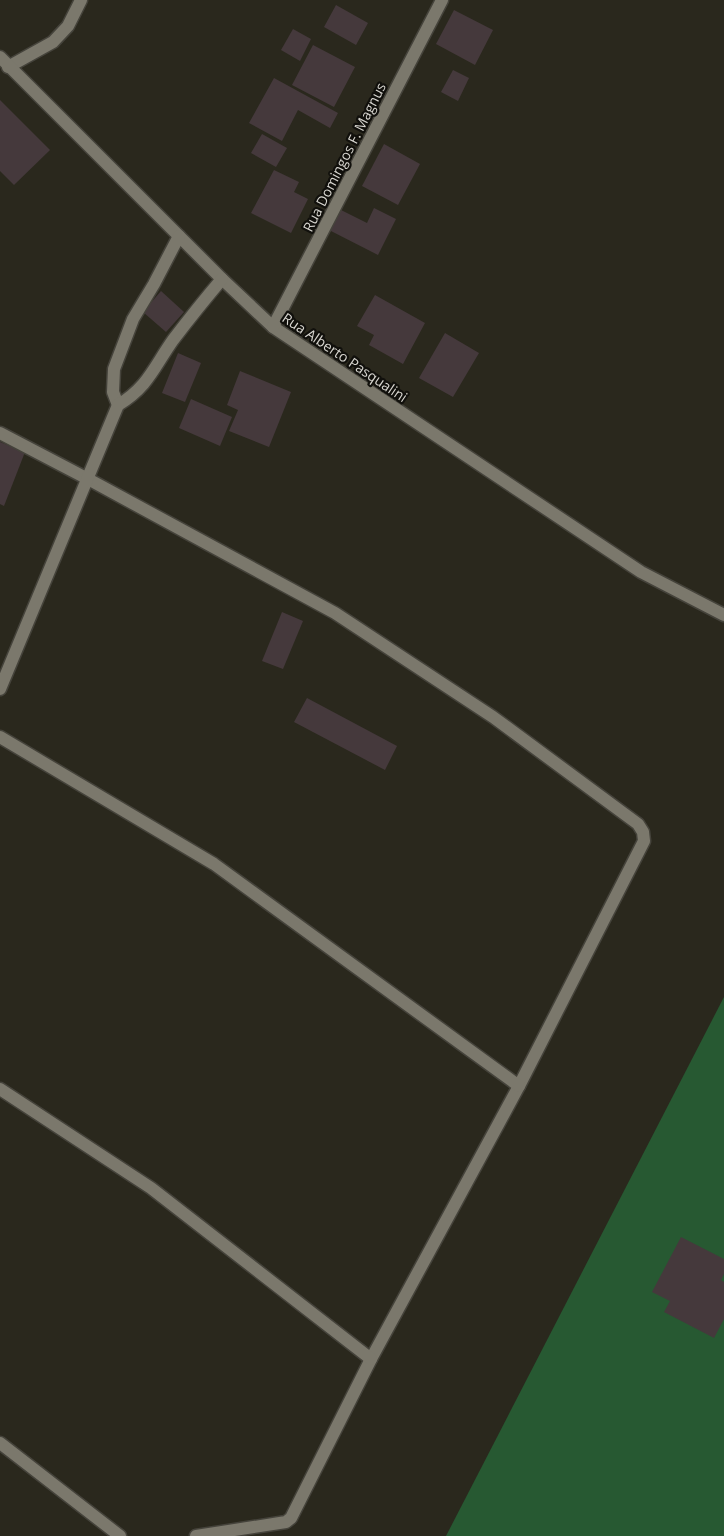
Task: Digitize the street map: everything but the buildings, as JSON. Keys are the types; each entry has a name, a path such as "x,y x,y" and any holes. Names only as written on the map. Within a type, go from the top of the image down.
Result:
{"street":[{"path":"4,62 53,42 68,26 81,0"},
{"name":"Rua Domingos F. Magnus","path":"273,327 442,0"},
{"name":"Rua Alberto Pasqualini","path":"4,62 222,279 273,327 641,572 724,615"},
{"path":"118,405 113,392 114,370 133,319 179,236"},
{"path":"0,689 118,405 133,396 151,376 171,343 222,279"},
{"path":"0,434 88,479 335,613 493,717 638,824 643,832 644,841 519,1086 371,1359 292,1518 286,1522 196,1536"},
{"path":"0,737 214,864 519,1086"},
{"path":"0,1090 151,1188 371,1359"},
{"path":"0,1443 120,1536"}],"green space":[{"path":"724,997 724,1536 446,1536"}]}
